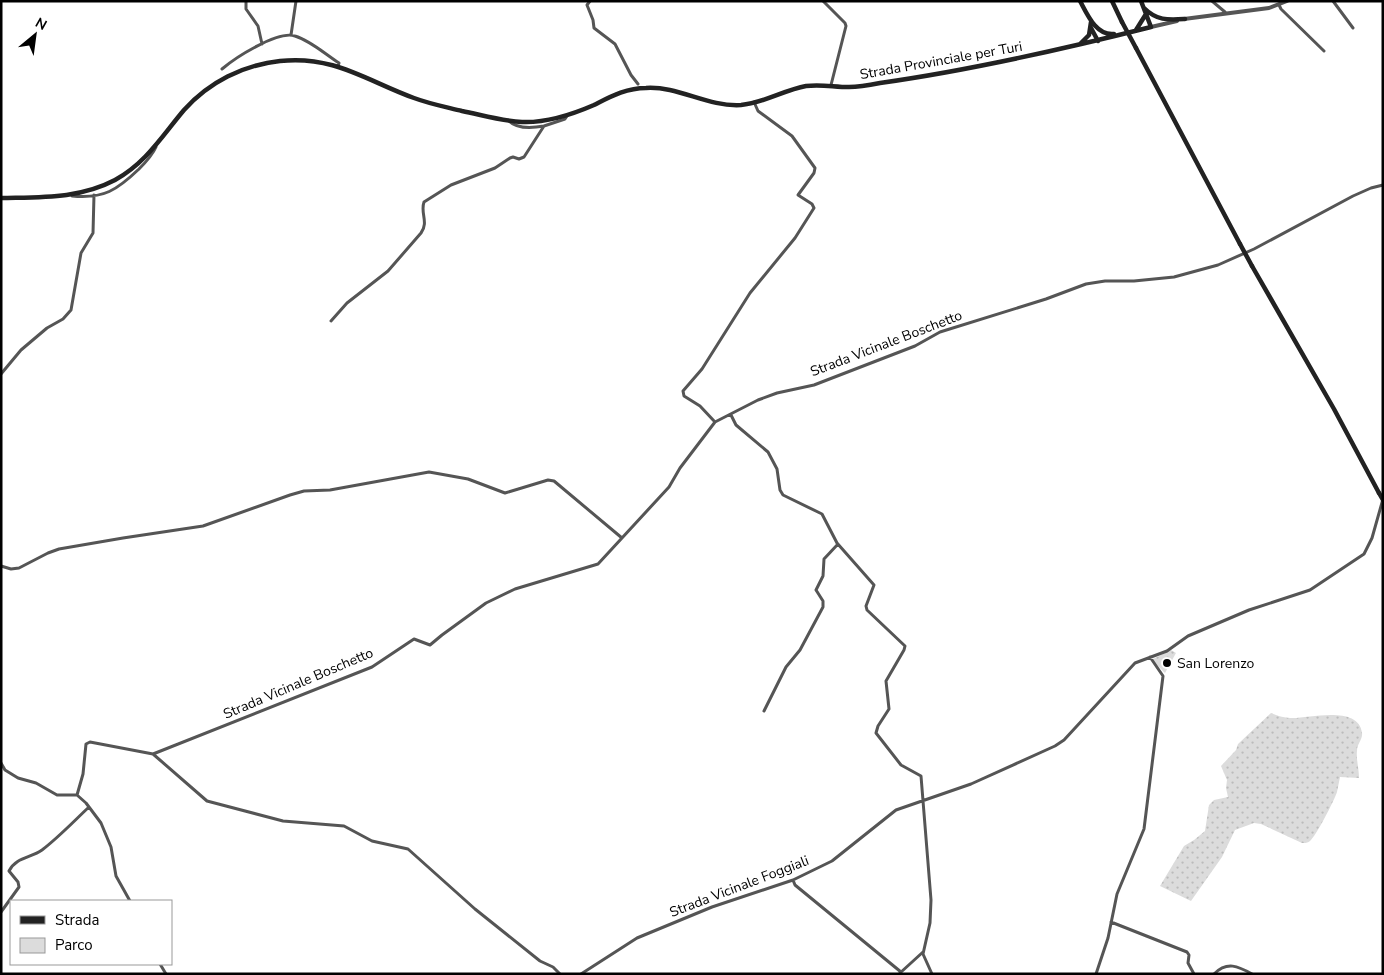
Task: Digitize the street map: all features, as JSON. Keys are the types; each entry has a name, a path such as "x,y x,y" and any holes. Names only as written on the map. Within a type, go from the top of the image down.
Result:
{"main road":[{"path":"1080,1 1092,22 1098,41"},
{"path":"1112,1 1240,244 1329,401 1382,501"},
{"path":"1141,1 1148,14 1151,27"},
{"path":"1094,28 1109,35 1132,32 1138,28 1148,14"},
{"path":"1148,14 1167,20 1185,18"},
{"name":"Strada Provinciale per Turi","path":"1,198 69,195 86,192 117,179 131,170 156,147 184,111 212,85 231,74 257,65 281,61 304,60 338,66 423,102 508,120 538,122 567,116 620,93 646,88 674,90 717,104 742,105 794,88 818,85 858,86 957,71 1076,46 1151,27"},
{"path":"1076,46 1086,40 1094,28"}],"street":[{"path":"246,1 246,10 258,26 262,44"},
{"path":"291,35 296,1"},
{"path":"590,1 587,6 594,28 615,44 631,75 638,84"},
{"path":"823,1 846,26 831,85"},
{"path":"1212,1 1225,12"},
{"name":"Strada Provinciale per Turi","path":"1151,27 1185,18 1254,10 1279,5 1287,1"},
{"path":"1333,1 1353,28"},
{"path":"1279,5 1324,51"},
{"path":"222,69 235,58 262,44 291,35 303,40 339,62 338,66"},
{"path":"715,422 700,406 684,396 683,391 702,369 750,293 795,238 814,208 812,204 798,195 814,173 815,168 792,136 758,111 754,102"},
{"path":"508,120 511,123 525,127 544,126 565,119 567,116"},
{"path":"331,321 347,303 388,271 425,228 426,221 422,206 424,202 459,181 495,168 513,157 519,159 524,157 544,126"},
{"path":"69,195 94,196 110,192 121,186 150,157 156,147"},
{"name":"Strada Vicinale Boschetto","path":"153,754 372,667 414,639 430,645 486,604 515,589 598,564 669,487 680,468 715,422 766,396 814,385 915,346 940,332 1046,299 1086,284 1105,280 1151,280 1174,277 1229,261 1370,188 1383,185"},
{"path":"1,374 21,350 47,328 63,319 71,310 81,253 92,233 94,196"},
{"path":"731,415 736,425 768,452 777,469 783,495 789,500 822,514 838,544 874,584 866,606 867,610 905,646 886,681 889,709 878,726 876,733 901,765 920,774 924,800 931,900 930,922 923,952 900,973 801,890 793,880"},
{"path":"1,566 11,569 19,568 59,549 203,526 304,491 330,490 429,472 468,479 505,492 548,480 554,481 622,538"},
{"name":"Strada Vicinale Foggiali","path":"582,974 637,938 712,907 793,880 832,861 892,813 971,784 1055,746 1064,740 1131,666 1167,651 1196,632 1249,610 1310,590 1364,554 1372,538 1382,501"},
{"path":"764,711 786,667 800,650 823,607 823,601 816,590 823,576 823,561 838,544"},
{"path":"1096,974 1108,938 1117,894 1144,829 1163,676 1150,657"},
{"path":"77,795 83,774 86,744 90,742 153,754 207,801 283,821 344,826 372,841 408,849 475,909 540,961 553,967 560,974"},
{"path":"1,763 5,770 18,778 36,783 57,795 77,795 90,807 101,823 111,847 116,876 129,900"},
{"path":"1,912 20,885 9,871 12,866 20,860 41,851 90,807"},
{"path":"1111,922 1186,952 1189,955 1188,963 1194,974"},
{"path":"923,952 932,974"},
{"path":"1214,974 1221,967 1231,965 1240,967 1252,974"}],"green space":[{"path":"1171,650 1176,653 1165,673 1153,659"},
{"path":"1271,713 1290,718 1322,715 1343,716 1359,724 1362,737 1357,751 1359,778 1340,777 1337,792 1325,818 1310,841 1302,843 1261,824 1254,823 1235,830 1222,857 1191,901 1160,886 1184,846 1205,831 1209,805 1214,800 1228,797 1227,780 1221,766 1236,750 1238,744"}],"place":[{"name":"San Lorenzo","path":"1167,663"}]}
